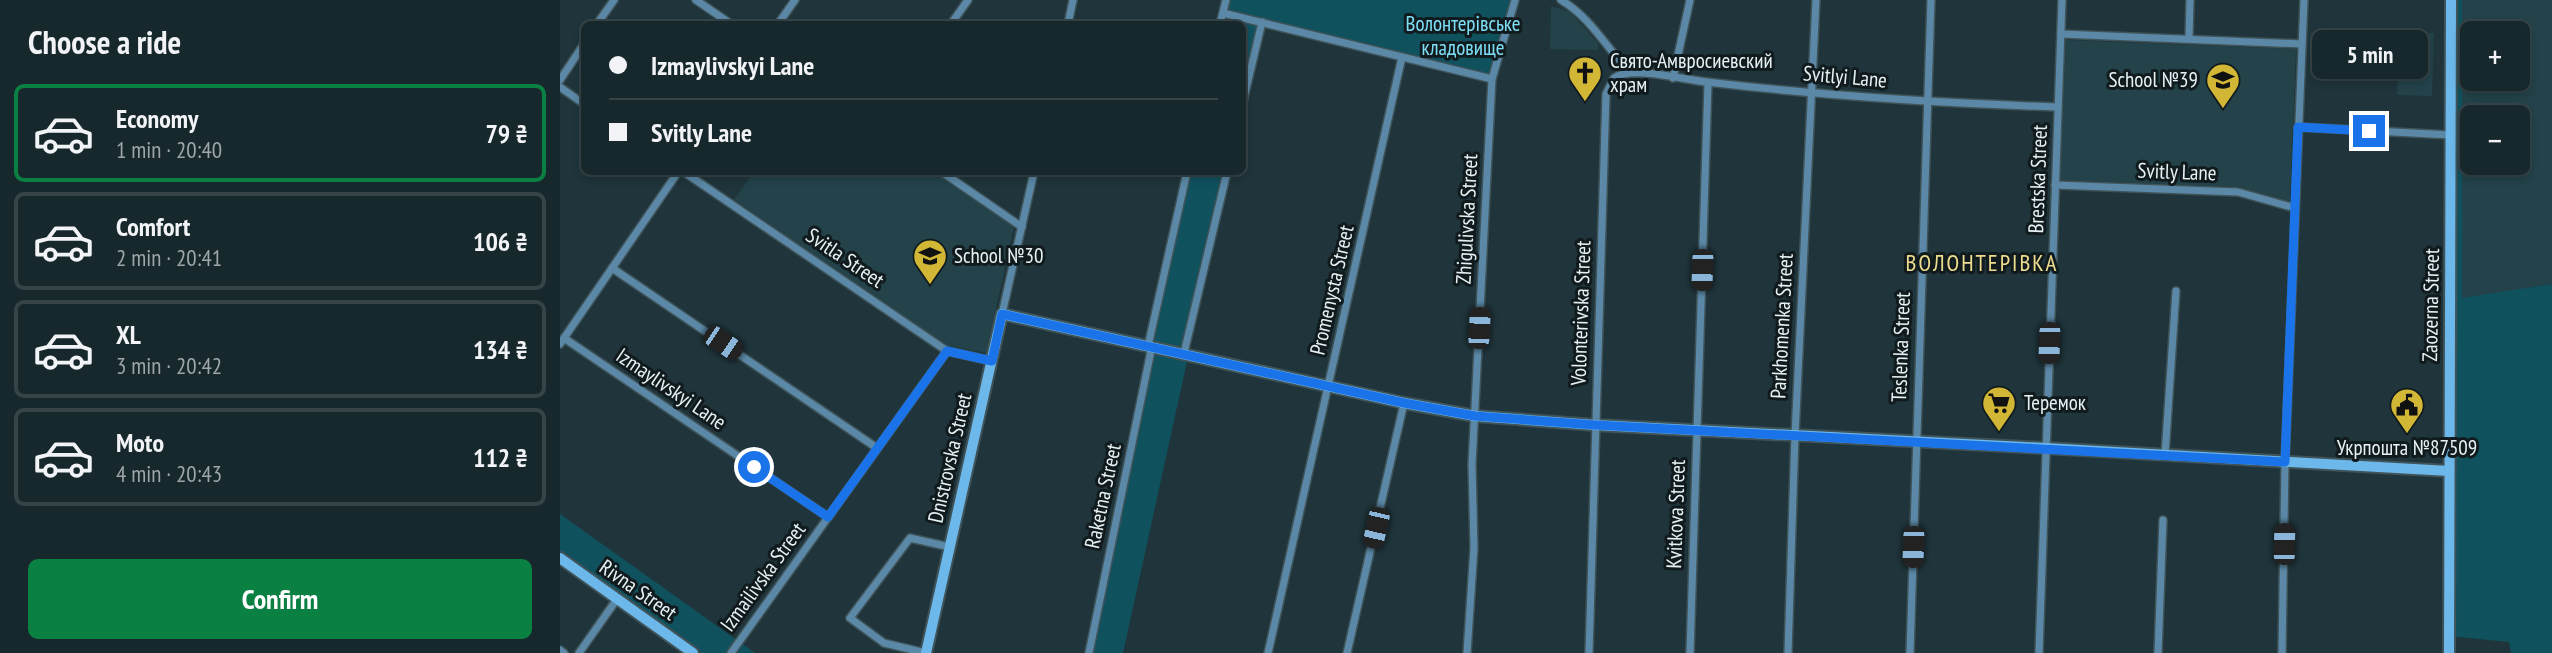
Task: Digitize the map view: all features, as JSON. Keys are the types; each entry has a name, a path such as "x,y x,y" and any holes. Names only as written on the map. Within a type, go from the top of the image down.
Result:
{"street":[{"path":"599,21 614,0"},
{"path":"696,0 720,21"},
{"path":"780,21 795,0"},
{"path":"953,21 968,0"},
{"path":"1069,21 1073,0"},
{"path":"1221,21 1226,0"},
{"name":"Zhigulivska Street","path":"1467,653 1474,548 1472,464 1492,79 1515,0"},
{"path":"1561,0 1584,16 1609,50 1629,71"},
{"path":"1673,78 1690,0"},
{"name":"Parkhomenka Street","path":"1788,653 1795,435 1816,0"},
{"name":"Teslenka Street","path":"1910,653 1931,0"},
{"name":"Brestska Street","path":"2039,653 2062,0"},
{"path":"2189,39 2190,0"},
{"path":"2282,653 2285,462 2304,0"},
{"name":"Zaozerna Street","path":"2449,653 2451,0"},
{"path":"1223,13 1492,79"},
{"path":"1246,89 1262,22"},
{"path":"2061,34 2302,44"},
{"path":"560,80 581,48"},
{"name":"Promenysta Street","path":"1268,653 1402,57"},
{"name":"Svitlyi Lane","path":"1629,71 1708,83 1927,102 2058,107"},
{"name":"Volonterivska Street","path":"1589,653 1606,93 1614,78 1629,71"},
{"name":"Kvitkova Street","path":"1690,653 1708,83"},
{"path":"560,87 581,102"},
{"path":"2298,127 2451,135"},
{"path":"562,341 679,175"},
{"name":"Svitla Street","path":"685,175 947,351 992,361"},
{"path":"946,175 1022,227"},
{"name":"Dnistrovska Street","path":"950,547 910,538 850,618 884,643 926,653 950,547 992,361 1033,175"},
{"name":"Raketna Street","path":"1089,653 1186,175"},
{"path":"1184,353 1226,175"},
{"name":"Svitly Lane","path":"2055,185 2238,192 2295,208"},
{"path":"612,268 877,448"},
{"path":"2165,455 2176,291"},
{"path":"1002,314 1404,403 1475,416 1595,425 2045,447 2449,471"},
{"name":"Izmaylivskyi Lane","path":"562,341 828,517"},
{"name":"Izmailivska Street","path":"730,653 947,351"},
{"path":"1347,653 1404,403"},
{"path":"2158,653 2163,520"},
{"name":"Rivna Street","path":"560,558 693,653"},
{"path":"579,653 617,599"}],"shaded area":[{"path":"2462,0 2552,0 2552,284 2462,299 2462,175 2530,175 2530,105 2462,105 2462,91 2530,91 2530,21 2462,21"},
{"path":"1551,6 1570,12 1598,43 1598,50 1550,49"},
{"path":"2394,32 2434,33 2432,96 2397,95 2398,63 2393,57"},
{"name":"School №39","path":"2066,40 2296,49 2290,201 2238,187 2060,180"},
{"name":"School №30","path":"752,175 939,175 1014,227 986,353 946,345 734,200"}],"green space":[{"name":"Волонтерівське кладовище","path":"1227,0 1515,0 1492,79 1260,22 1246,81 1246,21 1224,21"},
{"path":"2451,0 2462,0 2462,298 2552,284 2552,653 2511,653 2509,642 2449,636"},
{"path":"1189,175 1223,175 1181,354 1188,357 1123,653 1091,653 1151,344"},
{"path":"560,514 755,653 696,653 560,556"}],"place":[{"name":"Свято-Амвросиевский храм","path":"1585,103"},
{"name":"School №39","path":"2223,110"},
{"name":"School №30","path":"930,286"},
{"name":"Теремок","path":"1999,433"},
{"name":"Укрпошта №87509","path":"2407,435"}],"district":[{"name":"ВОЛОНТЕРІВКА","path":"1982,263"}],"route":[{"path":"754,467 828,517 947,351 992,361 1002,314 1404,403 1475,416 1595,425 2045,447 2285,462 2298,127 2369,131"}]}
